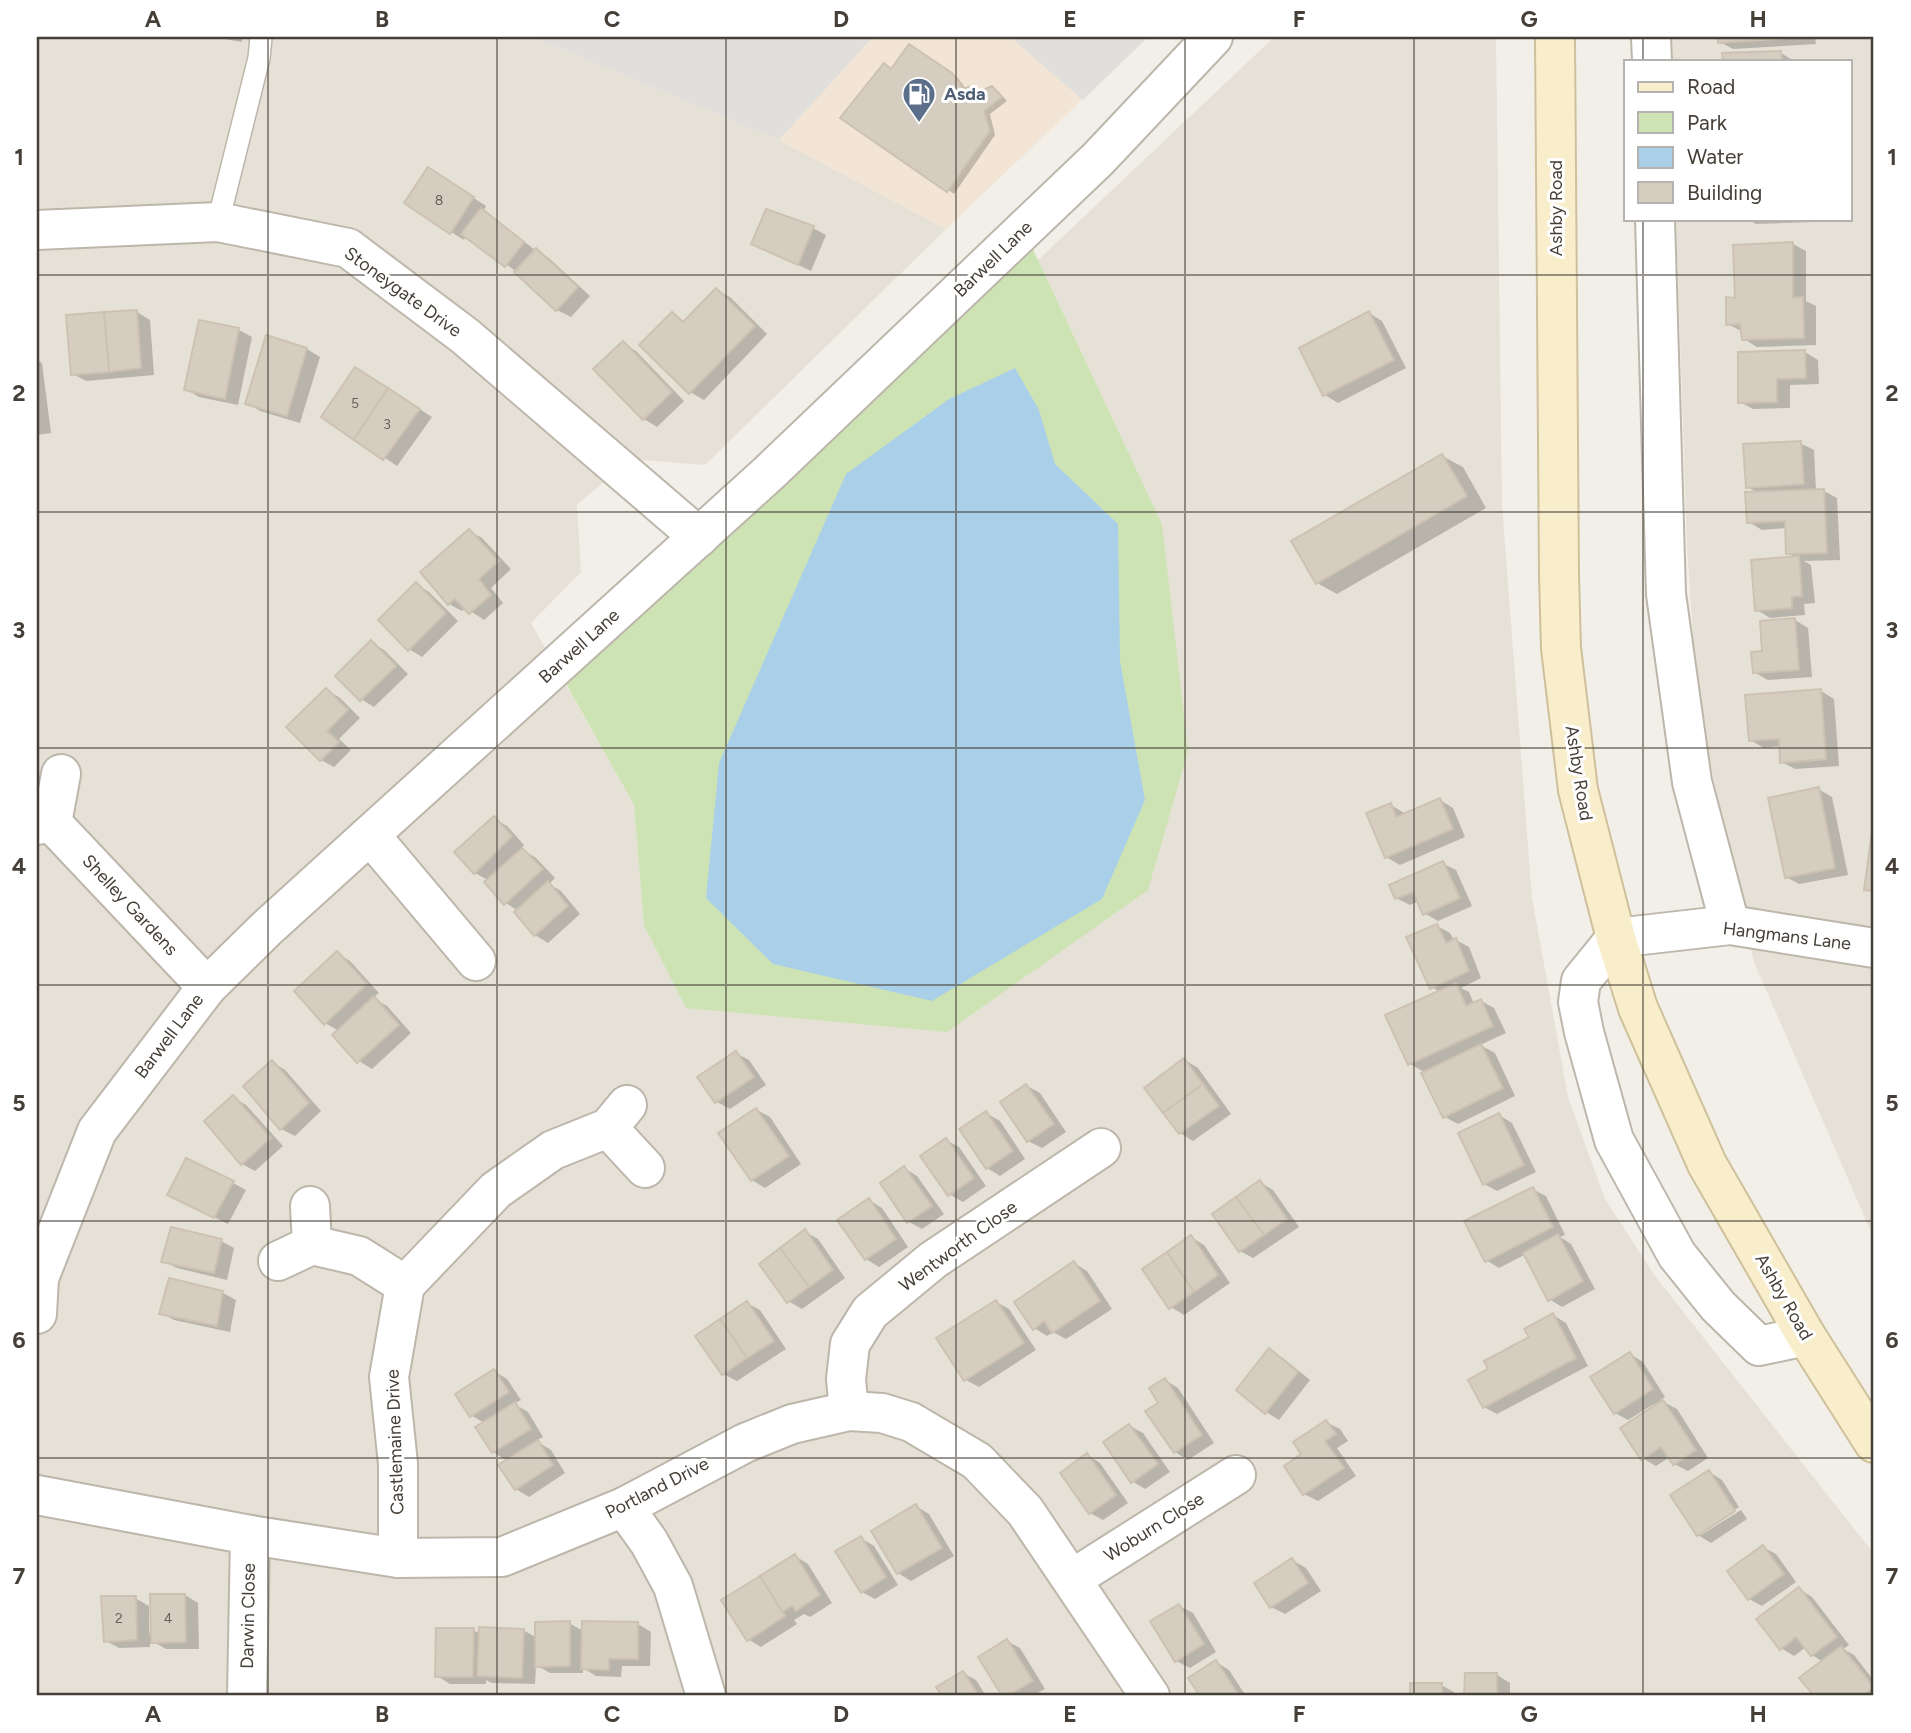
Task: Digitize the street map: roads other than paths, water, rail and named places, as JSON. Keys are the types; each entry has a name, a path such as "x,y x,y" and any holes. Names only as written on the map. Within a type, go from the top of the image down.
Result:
{"main road":[{"name":"Ashby Road","path":"1555,37 1561,648 1578,790 1616,938 1638,1008 1707,1164 1806,1336 1874,1443"}],"street":[{"name":"Barwell Lane","path":"38,1290 97,1131 207,987 266,929 799,444 1098,159 1213,37"},
{"path":"1651,37 1652,60"},
{"path":"1655,220 1666,594 1692,782 1730,925"},
{"name":"Stoneygate Drive","path":"37,230 218,222 348,248 465,336 699,537"},
{"name":"Shelley Gardens","path":"61,774 44,824 207,987"},
{"path":"370,835 476,961"},
{"name":"Hangmans Lane","path":"1616,938 1730,925 1874,947"},
{"path":"1616,938 1581,981 1578,1002 1614,1140 1677,1255 1718,1306 1759,1346 1806,1336"},
{"path":"278,1261 312,1245 359,1256 405,1285 496,1190 553,1150 617,1117 645,1168"},
{"name":"Wentworth Close","path":"849,1411 846,1379 850,1344 870,1312 933,1260 1101,1148"},
{"path":"310,1206 312,1245"},
{"name":"Castlemaine Drive","path":"398,1558 398,1464 389,1377 405,1285"},
{"name":"Portland Drive","path":"37,1495 250,1535 398,1558 502,1557 624,1507 745,1443 792,1424 849,1411 882,1413 911,1422 977,1461 1025,1511 1150,1696"},
{"name":"Woburn Close","path":"1072,1579 1236,1475"},
{"path":"624,1507 649,1542 673,1586 706,1696"},
{"name":"Darwin Close","path":"247,1696 250,1535"}],"lane":[{"path":"218,222 259,58 261,37"}],"water":[{"path":"1015,368 1039,410 1055,464 1118,524 1120,661 1145,800 1102,899 932,1001 773,964 706,898 719,763 846,474 949,399"}],"place":[{"name":"Asda","path":"919,124"}]}
